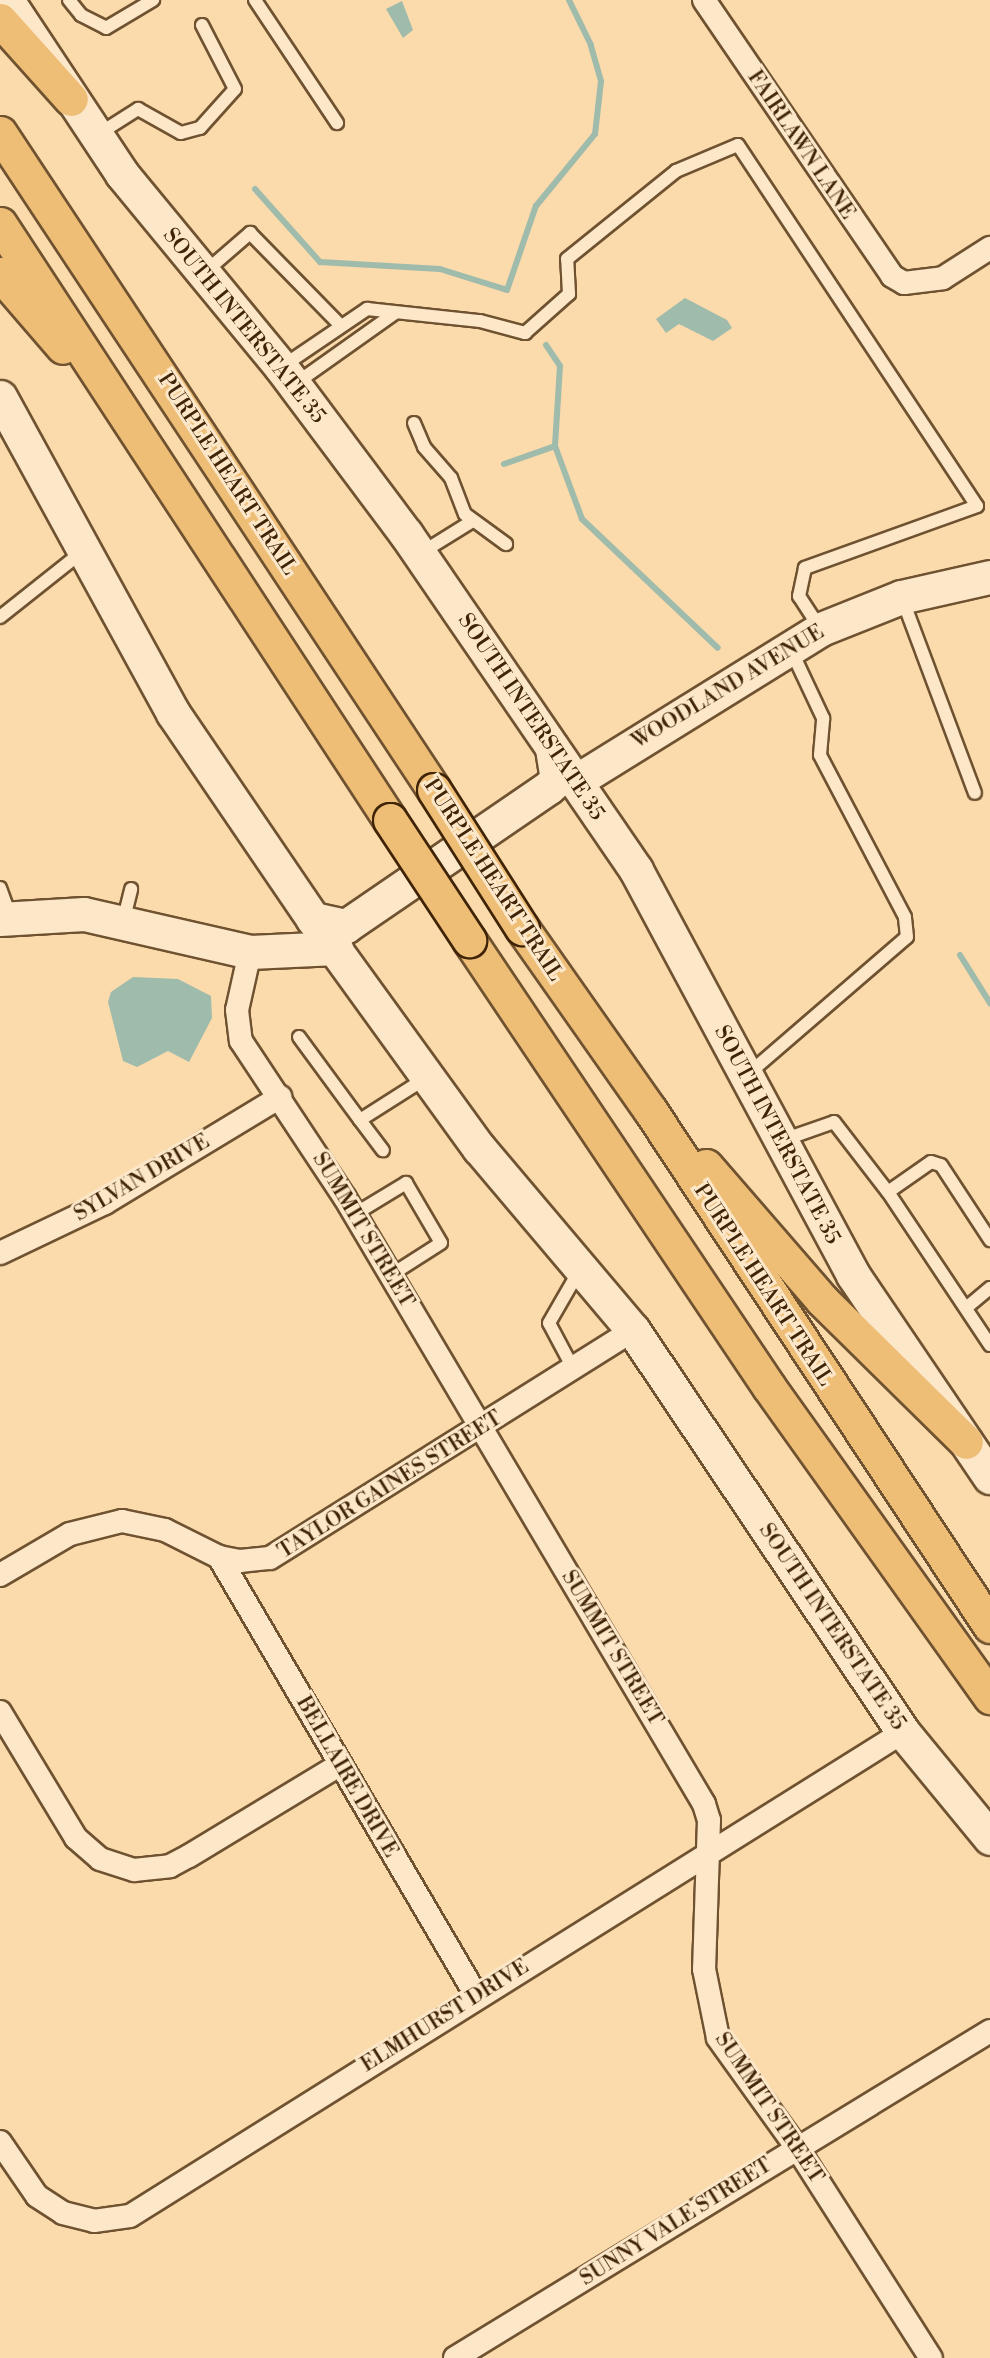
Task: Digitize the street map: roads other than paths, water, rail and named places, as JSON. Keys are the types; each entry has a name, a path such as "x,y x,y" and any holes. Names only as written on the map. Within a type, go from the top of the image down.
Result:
{"highway":[{"path":"7,6 71,99"},
{"name":"PURPLE HEART TRAIL","path":"0,133 434,790 522,928 650,1110 990,1626"},
{"path":"0,224 469,940 769,1387 990,1697"},
{"path":"0,274 120,406"},
{"path":"650,1110 714,1174 822,1300 966,1442"}],"main road":[{"name":"SOUTH INTERSTATE 35","path":"71,99 96,136 202,275 287,376 420,554 636,870 778,1142 853,1275 990,1477"},
{"name":"SOUTH INTERSTATE 35","path":"0,397 82,552 173,713 313,919 427,1077 633,1330 903,1732 990,1838"},
{"name":"WOODLAND AVENUE","path":"576,781 821,629 901,597 990,576"},
{"path":"313,919 346,926 549,787 557,780 552,747"},
{"path":"4,908 61,912 123,922 250,952 345,961 364,939 557,807 572,804 597,815"}],"street":[{"name":"FAIRLAWN LANE","path":"704,0 878,261 904,283 943,278 990,248"},
{"name":"SUMMIT STREET","path":"250,952 237,1023 246,1048 355,1214 704,1804 710,1820 704,1969 710,2013 718,2038 797,2148 931,2358"},
{"name":"SYLVAN DRIVE","path":"0,1253 105,1203 280,1097"},
{"name":"TAYLOR GAINES STREET","path":"0,1575 70,1534 122,1521 165,1530 219,1557 255,1561 285,1551 575,1371 633,1330"},
{"name":"BELLAIRE DRIVE","path":"219,1557 476,1995"},
{"path":"0,1712 76,1838 100,1859 134,1870 170,1866 339,1765"},
{"name":"ELMHURST DRIVE","path":"0,2142 32,2190 56,2209 94,2221 130,2216 476,1995 903,1732"},
{"name":"SUNNY VALE STREET","path":"455,2358 990,2031"}],"lane":[{"path":"69,0 81,15 106,28 153,0"},
{"path":"255,0 337,123"},
{"path":"96,136 138,109 181,133 200,128 235,89 202,25"},
{"path":"287,376 340,325 367,309 480,321 525,333 569,294 567,259 675,171 738,145 976,506 805,568 799,596 821,629"},
{"path":"202,275 250,233 340,325"},
{"path":"287,376 395,313"},
{"path":"414,423 471,522 506,544"},
{"path":"420,554 471,522"},
{"path":"0,616 82,552"},
{"path":"901,597 975,793"},
{"path":"744,1076 907,937 905,917 820,755 823,718 790,647"},
{"path":"123,922 131,889"},
{"path":"299,1037 382,1150"},
{"path":"360,1120 427,1077"},
{"path":"778,1142 834,1122 888,1192 990,1345"},
{"path":"888,1192 931,1162 944,1168 990,1240"},
{"path":"355,1214 406,1183 441,1243 391,1275"},
{"path":"575,1371 549,1323 581,1268"},
{"path":"966,1308 990,1288"}],"waterway":[{"path":"255,189 320,262 440,269 507,290 536,206 595,134 601,81 591,45 569,0"},
{"path":"546,345 560,366 555,446 582,519 718,648"},
{"path":"504,464 555,446"},
{"path":"960,955 990,1003"}]}
